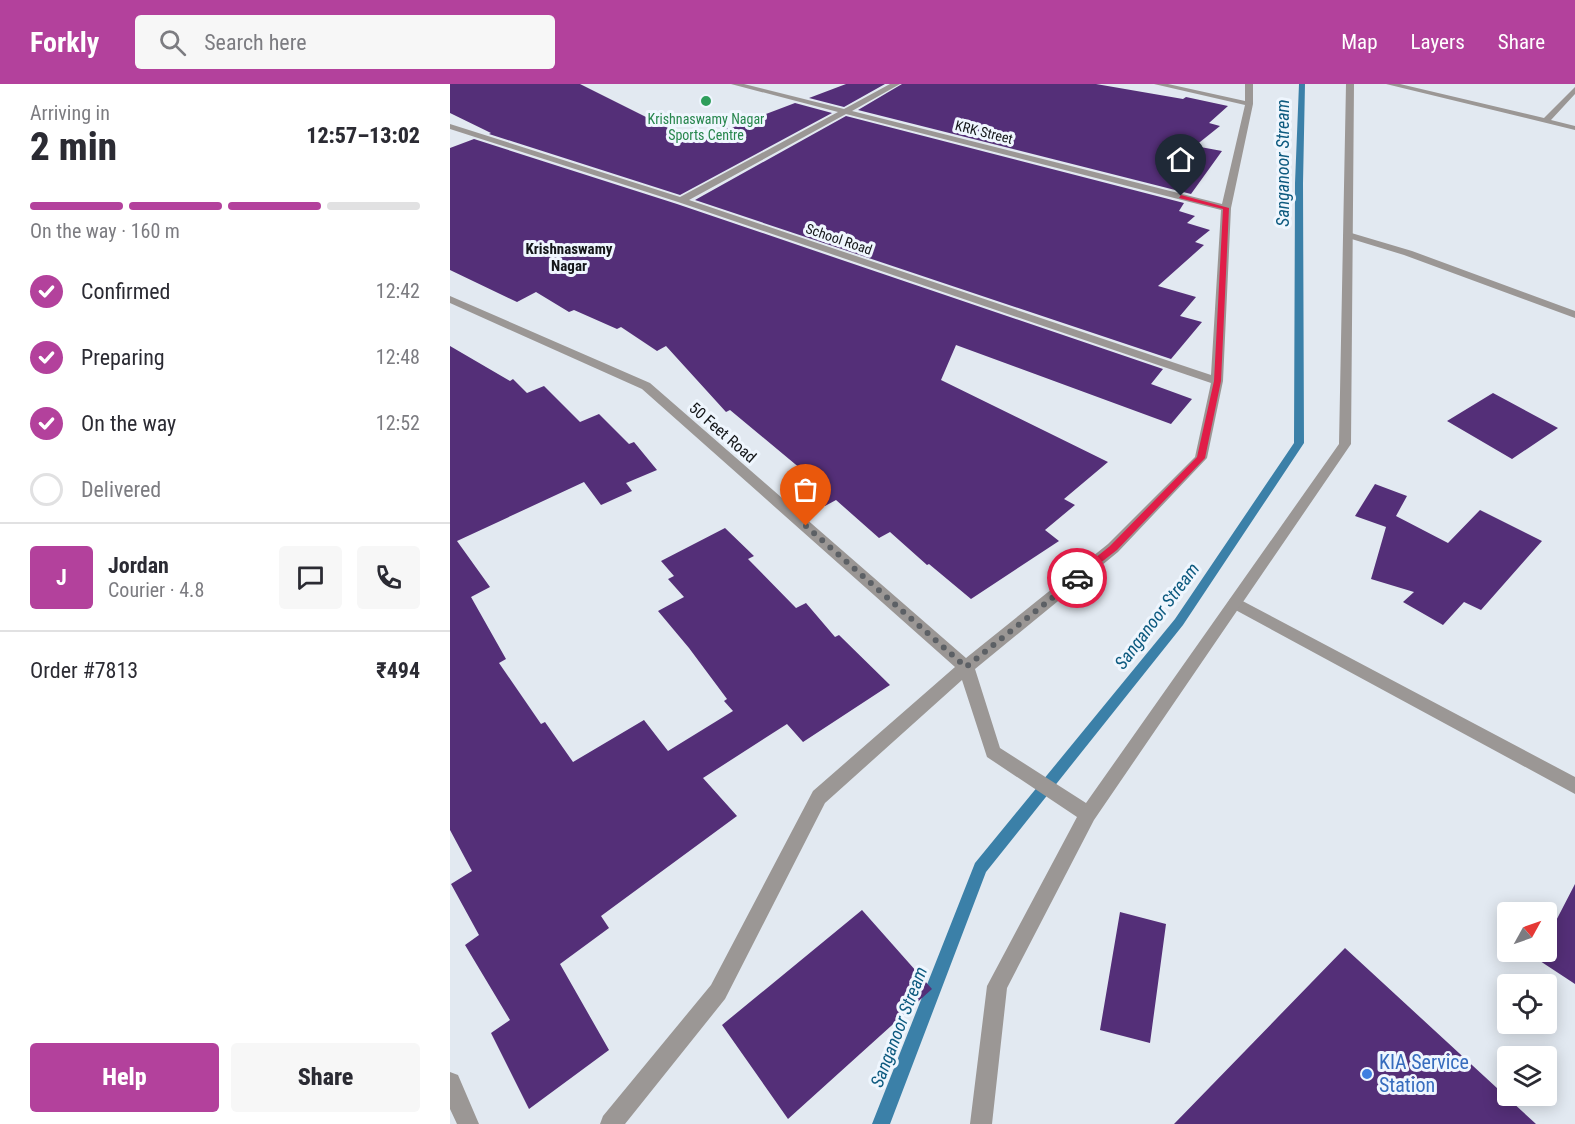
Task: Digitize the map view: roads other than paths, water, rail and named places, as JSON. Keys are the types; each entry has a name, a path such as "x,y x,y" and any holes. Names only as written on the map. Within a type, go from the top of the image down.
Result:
{"street":[{"name":"KRK Street","path":"735,84 1226,208"},
{"path":"681,200 896,84"},
{"path":"1158,84 1249,104"},
{"path":"611,1124 718,992 819,797 966,667 1113,548 1201,458 1217,381 1226,208 1249,104 1250,84"},
{"path":"981,1124 997,986 1088,814 1345,444 1350,84"},
{"path":"1390,84 1575,129"},
{"path":"1546,121 1575,89"},
{"name":"School Road","path":"450,126 681,200 1217,381"},
{"path":"1348,235 1408,254 1575,315"},
{"name":"50 Feet Road","path":"450,299 646,386 966,667"},
{"path":"1235,603 1575,786"},
{"path":"966,667 993,752 1088,814"},
{"path":"450,1083 468,1124"}],"waterway":[{"name":"Sanganoor Stream","path":"881,1124 980,868 1179,622 1299,443 1299,183 1302,84"}],"place":[{"name":"Krishnaswamy Nagar Sports Centre","path":"706,101"},
{"name":"KIA Service Station","path":"1367,1074"}],"district":[{"name":"Krishnaswamy Nagar","path":"569,258"}]}
